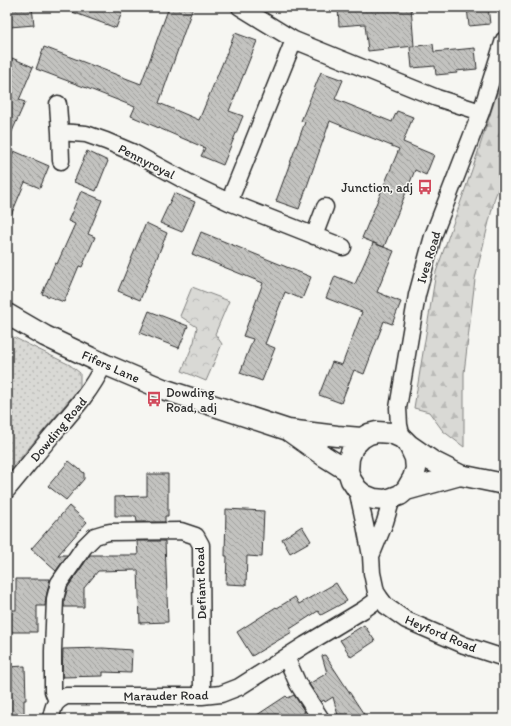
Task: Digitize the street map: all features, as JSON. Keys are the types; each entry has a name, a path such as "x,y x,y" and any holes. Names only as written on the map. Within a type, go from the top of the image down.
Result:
{"street":[{"path":"240,7 294,40 437,98 481,112"},
{"path":"229,202 294,40"},
{"name":"Ives Road","path":"405,442 398,425 398,408 417,295 431,243 481,112 504,40"},
{"path":"58,104 61,161"},
{"name":"Pennyroyal","path":"60,132 86,134 106,141 132,152 229,202 343,247"},
{"path":"314,236 325,207"},
{"name":"Fifers Lane","path":"7,314 45,336 104,364 163,389 288,430 337,436 391,433 432,461 460,475 504,484"},
{"name":"Dowding Road","path":"7,490 80,404 98,378 104,364"},
{"name":"Ives Road","path":"370,435 386,424 398,408"},
{"name":"Fifers Lane","path":"288,430 348,471"},
{"path":"357,489 351,480 348,471 349,458 353,447 370,435"},
{"path":"399,494 413,478 416,469 415,458 405,442"},
{"name":"Fifers Lane","path":"357,489 364,495 374,499 385,500 399,494 460,475"},
{"name":"Heyford Road","path":"357,489 366,525 372,574 376,592 386,606 406,620 464,645 504,658"},
{"name":"Heyford Road","path":"371,556 385,522 399,494"},
{"name":"Defiant Road","path":"57,701 54,691 53,651 54,599 59,583 84,547 96,536 110,532 181,531 196,536 201,545 202,696"},
{"name":"Marauder Road","path":"57,701 66,696 202,696 221,694 239,687 380,598"},
{"path":"286,657 298,684 321,719"},
{"path":"51,719 54,705 57,701"}],"green space":[{"path":"504,72 504,174 495,197 475,279 464,373 464,447 443,431 429,412 414,408 436,272 474,164"},
{"path":"192,287 229,301 215,334 222,344 206,381 182,371 194,342 197,327 180,316"},
{"path":"7,334 70,365 80,373 80,387 7,474"}],"building":[{"path":"8,7 32,7 34,25 10,27"},
{"path":"64,7 124,7 116,28 64,9"},
{"path":"169,7 193,7 159,103 199,120 235,33 257,41 229,111 243,116 223,165 201,156 205,148 131,116 135,107 36,69 44,47 141,84"},
{"path":"338,7 411,7 414,46 368,51 365,24 339,26"},
{"path":"467,7 488,7 490,24 469,26"},
{"path":"433,44 434,52 475,48 477,69 436,75 435,66 412,68 410,47"},
{"path":"12,58 33,67 19,100 25,102 7,143 7,68"},
{"path":"321,72 343,80 335,99 392,122 397,111 413,117 403,142 434,155 426,175 415,170 384,247 362,238 399,149 330,121 299,209 276,201 305,122 301,121"},
{"path":"14,151 49,166 40,188 25,182 7,225 7,167"},
{"path":"87,151 108,161 96,191 74,182"},
{"path":"81,191 102,200 88,234 95,237 82,267 79,266 64,302 42,294 55,263 57,264 75,224 68,221"},
{"path":"174,193 195,202 182,232 160,223"},
{"path":"146,223 167,233 140,300 118,291"},
{"path":"201,232 311,277 302,299 285,292 265,344 275,348 262,381 240,373 253,339 243,336 263,283 192,254"},
{"path":"373,243 394,251 377,292 401,302 392,324 384,321 364,374 354,370 341,403 319,395 332,362 342,365 362,312 326,298 335,276 355,284"},
{"path":"149,311 188,326 179,348 140,333"},
{"path":"69,461 84,473 84,479 66,500 48,486"},
{"path":"147,474 168,474 168,516 165,516 165,522 137,522 136,516 115,516 115,497 147,496"},
{"path":"69,506 87,522 58,555 67,555 56,571 31,549"},
{"path":"226,509 264,511 262,557 247,556 246,585 226,584"},
{"path":"302,526 311,541 290,553 282,539"},
{"path":"137,541 165,541 168,622 140,623 138,570 98,571 84,588 84,607 64,607 64,600 68,587 90,555 138,555"},
{"path":"16,579 50,579 45,606 37,606 37,632 7,632 7,610 16,610"},
{"path":"336,583 347,601 321,615 318,611 290,629 292,632 252,656 237,632 276,607 277,608 295,597 299,604"},
{"path":"364,625 375,641 351,657 340,640"},
{"path":"103,648 132,650 131,673 103,672 103,676 62,677 63,649"},
{"path":"325,655 367,719 339,719 333,697 325,702 324,700 321,702 309,684 327,673 322,656"},
{"path":"25,666 26,700 24,700 24,719 7,719 7,667"},
{"path":"294,695 305,712 295,719 251,719 286,696 288,698"}],"place":[{"name":"Junction, adj","path":"425,187"},
{"name":"Dowding Road, adj","path":"154,399"}]}
